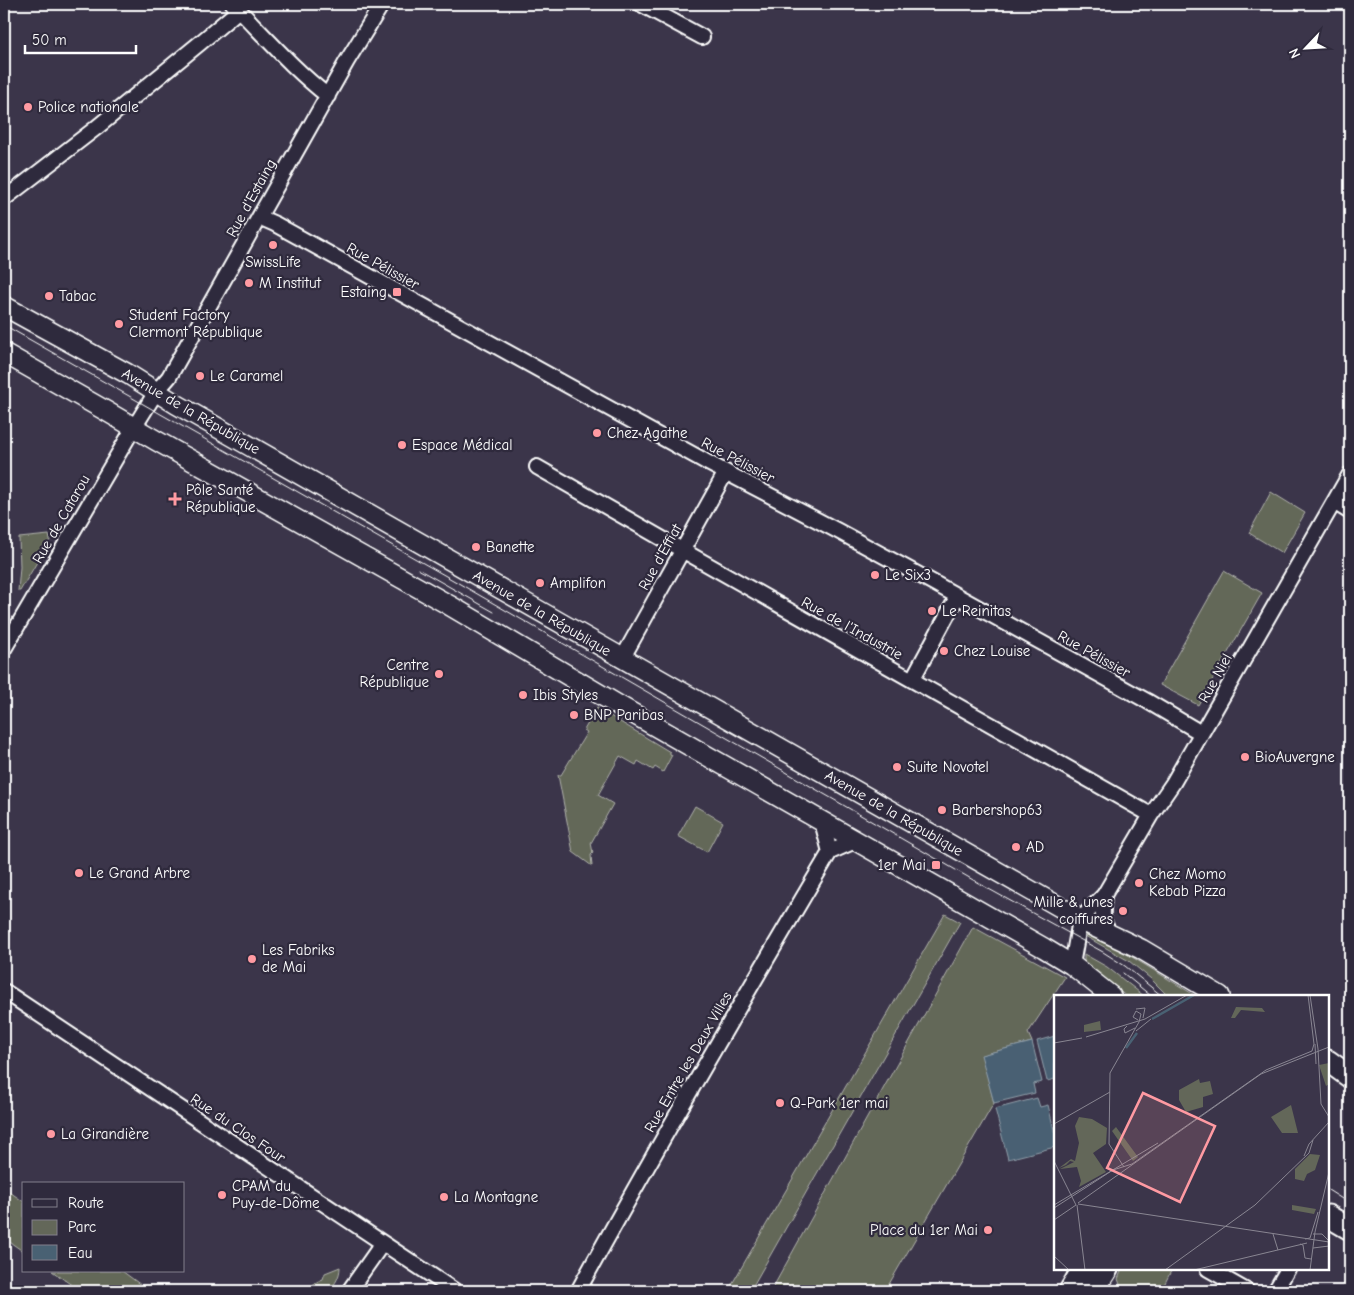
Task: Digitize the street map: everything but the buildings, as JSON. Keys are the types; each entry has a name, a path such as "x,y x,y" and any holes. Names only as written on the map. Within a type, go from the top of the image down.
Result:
{"main road":[{"name":"Avenue de la République","path":"4,306 128,374 152,399 622,659 1080,920 1141,948 1218,995"},
{"path":"4,354 156,442 449,605 618,705 1072,965 1110,995"},
{"path":"1329,1062 1350,1077"},
{"path":"1329,1217 1350,1230"},
{"path":"1070,1291 1082,1270"},
{"path":"1093,1291 1105,1270"}],"street":[{"name":"Rue d'Estaing","path":"152,399 169,377 347,61 382,4"},
{"path":"642,4 702,37"},
{"path":"4,198 103,122 221,26 236,7 293,66 328,96"},
{"name":"Rue Pélissier","path":"259,217 275,224 726,472 838,531 1147,701 1201,733"},
{"name":"Rue de Catarou","path":"4,649 152,399"},
{"name":"Rue de l'Industrie","path":"537,467 1151,815"},
{"name":"Rue d'Effiat","path":"622,659 726,472"},
{"name":"Rue Niel","path":"1080,920 1104,895 1151,815 1173,783 1350,474"},
{"path":"1334,502 1350,512"},
{"path":"912,680 958,597"},
{"path":"822,822 830,852 855,841"},
{"name":"Rue Entre les Deux Villes","path":"578,1291 694,1083 830,852"},
{"name":"Rue Niel","path":"1104,895 1102,917 1110,934"},
{"path":"1072,965 1080,920"},
{"name":"Rue du Clos Four","path":"4,991 455,1291"},
{"path":"348,1291 382,1244"},
{"path":"1210,1270 1247,1291"},
{"path":"1274,1291 1287,1270"}],"green space":[{"path":"1271,492 1305,513 1282,553 1249,533"},
{"path":"49,535 50,540 20,591 18,591 20,567 19,538"},
{"path":"1224,571 1262,593 1198,705 1160,685"},
{"path":"597,708 672,755 663,772 655,767 653,770 638,761 636,765 620,756 598,795 613,804 591,843 593,853 591,855 592,866 573,852 558,775 561,775 587,732 584,730"},
{"path":"695,806 723,822 707,852 678,836"},
{"path":"945,914 960,922 750,1291 728,1291"},
{"path":"973,927 1065,977 1028,1033 1032,1042 982,1055 994,1103 885,1291 771,1291"},
{"path":"1086,929 1194,995 1167,995 1129,961 1085,936"},
{"path":"1084,954 1107,967 1143,995 1125,995 1089,969 1084,962"},
{"path":"4,1188 22,1201 22,1251 4,1238"},
{"path":"340,1267 338,1277 330,1291 308,1291 314,1284 323,1279 325,1273"},
{"path":"1122,1270 1172,1270 1161,1291 1128,1291 1121,1287 1118,1279"},
{"path":"53,1272 123,1272 149,1291 80,1291"}],"water":[{"path":"1054,1036 1054,1079 1047,1081 1037,1041"},
{"path":"1032,1042 1042,1082 1033,1084 1035,1093 994,1103 981,1055"},
{"path":"1037,1098 1040,1107 1048,1105 1054,1130 1054,1147 1008,1159 995,1109"}],"tram line":[{"path":"4,325 460,584 987,888 1103,952 1125,966 1161,995"},
{"path":"418,569 494,612"},
{"path":"1123,973 1150,995"},
{"path":"1329,1191 1350,1204"}],"place":[{"name":"Police nationale","path":"28,107"},
{"name":"SwissLife","path":"273,245"},
{"name":"M Institut","path":"249,283"},
{"name":"Estaing","path":"397,292"},
{"name":"Tabac","path":"49,296"},
{"name":"Student Factory Clermont République","path":"119,324"},
{"name":"Le Caramel","path":"200,376"},
{"name":"Chez Agathe","path":"597,433"},
{"name":"Espace Médical","path":"402,445"},
{"name":"Pôle Santé République","path":"175,499"},
{"name":"Banette","path":"476,547"},
{"name":"Le Six3","path":"875,575"},
{"name":"Amplifon","path":"540,583"},
{"name":"Le Reinitas","path":"932,611"},
{"name":"Chez Louise","path":"944,651"},
{"name":"Centre République","path":"439,674"},
{"name":"Ibis Styles","path":"523,695"},
{"name":"BNP Paribas","path":"574,715"},
{"name":"BioAuvergne","path":"1245,757"},
{"name":"Suite Novotel","path":"897,767"},
{"name":"Barbershop63","path":"942,810"},
{"name":"AD","path":"1016,847"},
{"name":"1er Mai","path":"936,865"},
{"name":"Le Grand Arbre","path":"79,873"},
{"name":"Chez Momo Kebab Pizza","path":"1139,883"},
{"name":"Mille & unes coiffures","path":"1123,911"},
{"name":"Les Fabriks de Mai","path":"252,959"},
{"name":"Q-Park 1er mai","path":"780,1103"},
{"name":"La Girandière","path":"51,1134"},
{"name":"CPAM du Puy-de-Dôme","path":"222,1195"},
{"name":"La Montagne","path":"444,1197"},
{"name":"Place du 1er Mai","path":"988,1230"}]}
